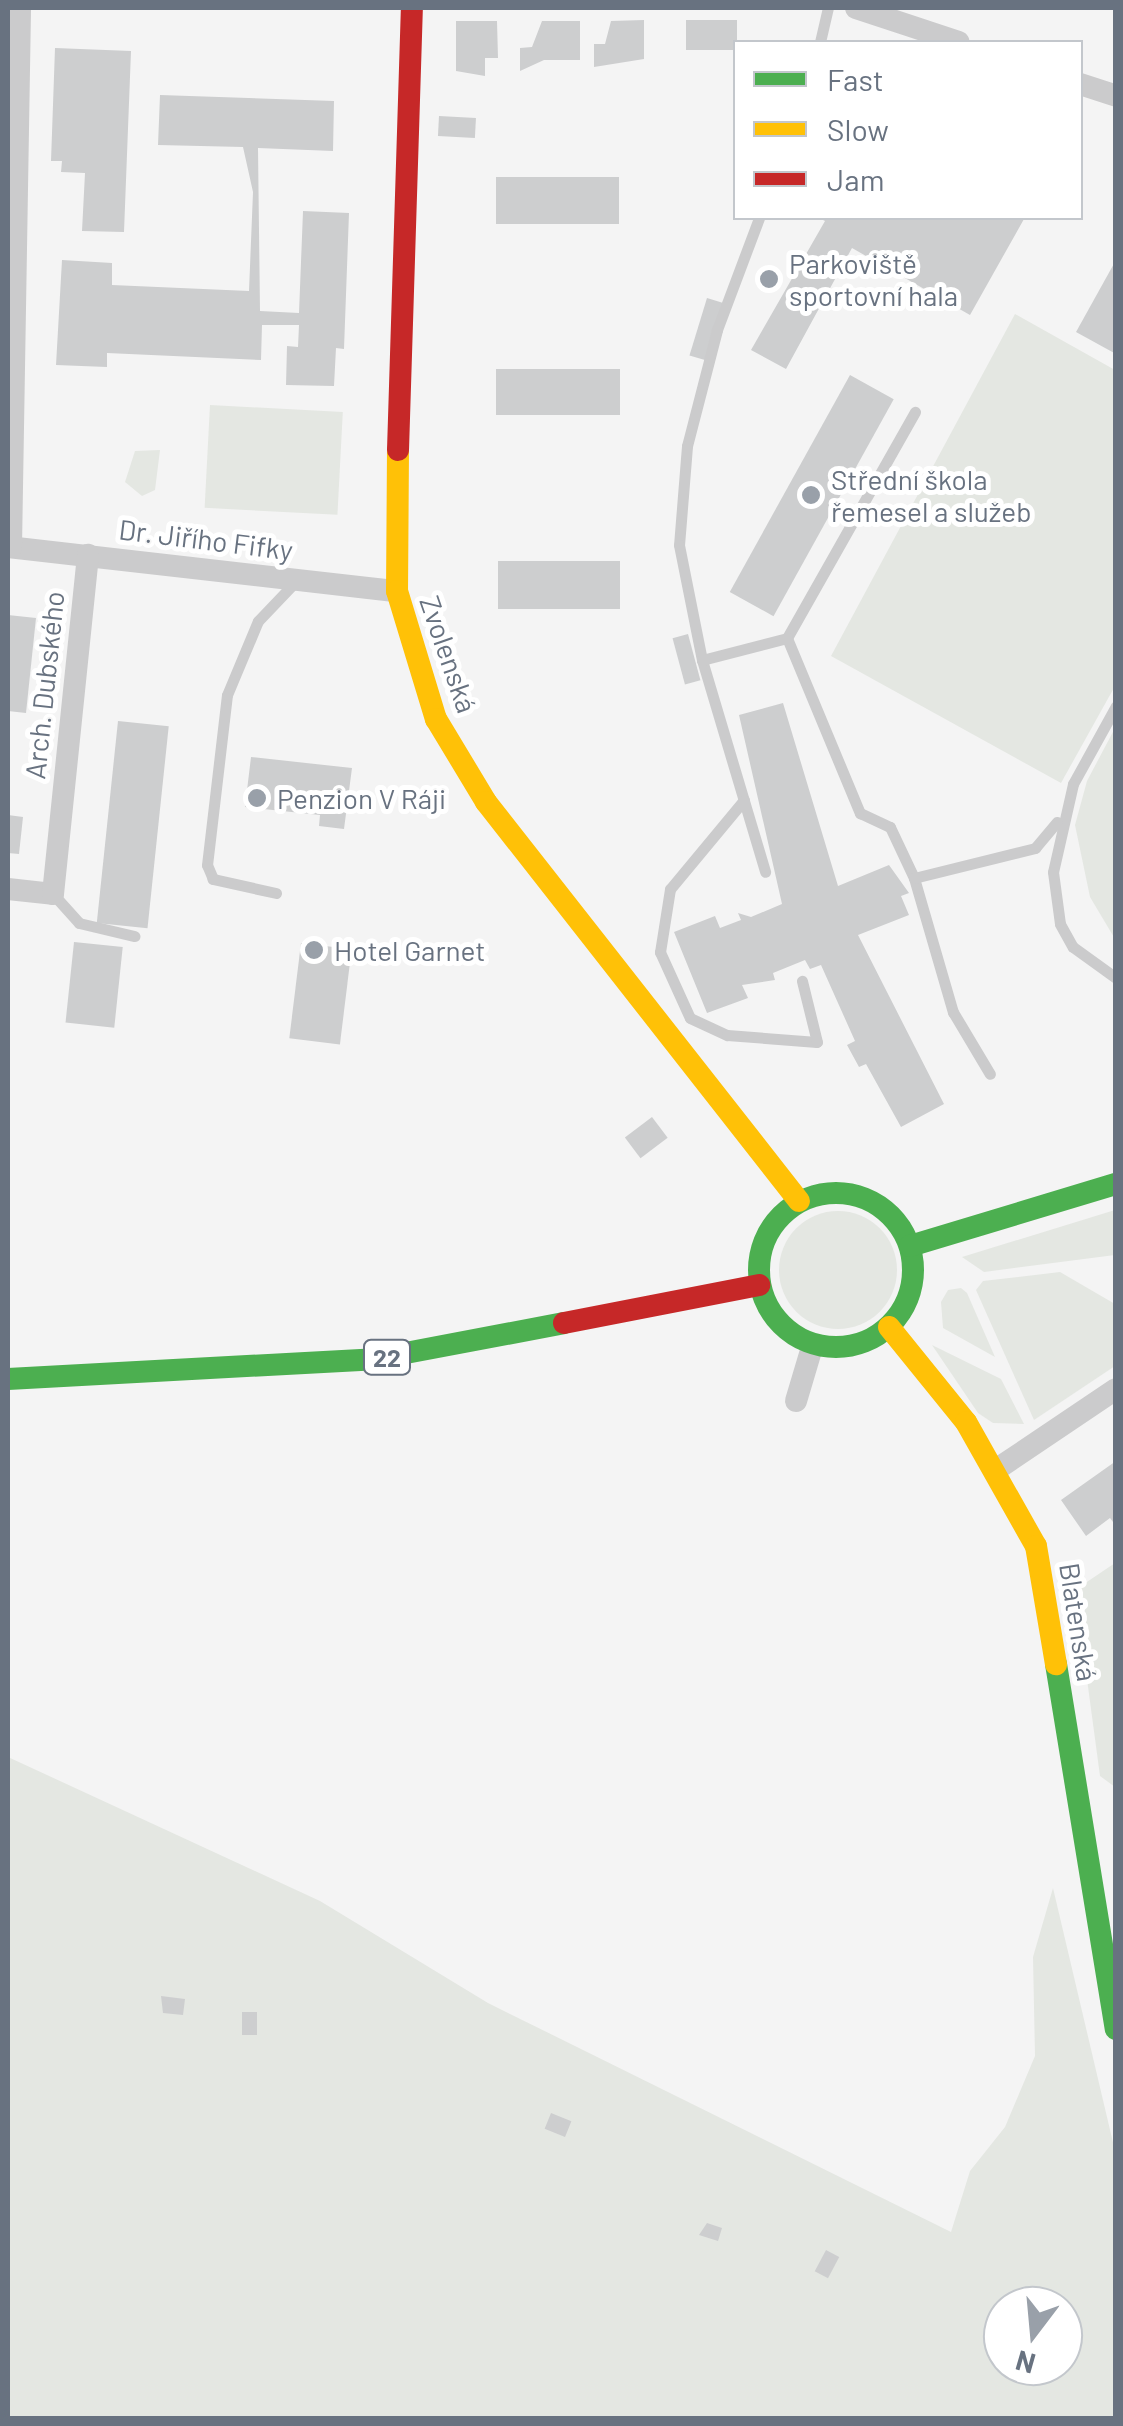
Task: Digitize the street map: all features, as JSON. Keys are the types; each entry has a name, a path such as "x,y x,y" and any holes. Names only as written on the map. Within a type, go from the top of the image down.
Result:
{"street":[{"path":"9,547 13,80 20,8"},
{"name":"Zvolenská","path":"412,8 396,591 436,720 486,802 799,1201"},
{"path":"856,8 953,40"},
{"path":"1083,85 1116,96"},
{"name":"Dr. Jiřího Fifky","path":"9,547 396,591"},
{"name":"Arch. Dubského","path":"53,894 88,556"},
{"path":"8,889 53,894"},
{"path":"910,1246 1116,1184"},
{"path":"843,1192 865,1198 900,1226 910,1246 911,1290 889,1327 853,1346 813,1344 778,1322 759,1285 765,1236 799,1201 843,1192"},
{"name":"22","path":"8,1379 374,1359 759,1285"},
{"name":"Blatenská","path":"889,1327 997,1469 1023,1512 1044,1581 1105,1930 1116,2029"},
{"path":"796,1401 813,1344"},
{"path":"997,1469 1116,1390"}],"lane":[{"path":"820,40 828,8"},
{"path":"758,220 717,330 679,492 680,545 702,660 765,872"},
{"path":"702,660 787,638 916,412"},
{"path":"276,893 213,879 207,865 227,695 258,622 297,580"},
{"path":"787,638 860,813 890,827 914,878 953,1012 990,1074"},
{"path":"914,878 1036,848 1062,814 1116,706"},
{"path":"744,800 670,889 660,952 690,1018 727,1035 817,1042 802,981"},
{"path":"1062,814 1053,872 1060,924 1073,948 1116,978"},
{"path":"53,894 79,923 134,936"}],"shaded area":[{"path":"1015,314 1115,370 1115,686 1061,783 831,656"},
{"path":"210,405 343,412 337,515 205,508"},
{"path":"160,450 155,490 142,496 125,482 135,451"},
{"path":"1115,728 1116,939 1090,897 1075,825 1087,781"},
{"path":"1115,1210 1115,1255 984,1272 962,1257"},
{"path":"838,1211 871,1221 887,1237 897,1270 887,1303 871,1319 838,1329 805,1319 789,1303 779,1270 789,1237 805,1221"},
{"path":"1060,1272 1115,1304 1115,1366 1034,1420 976,1290 983,1281"},
{"path":"961,1288 967,1293 995,1357 943,1328 941,1302 948,1290"},
{"path":"932,1345 1001,1379 1024,1424 993,1423 978,1413"},
{"path":"1115,1563 1115,1787 1100,1776 1075,1590"},
{"path":"8,1757 320,1901 488,2003 951,2232 970,2171 1005,2127 1035,2056 1033,1957 1053,1888 1115,2151 1115,2418 8,2418"}],"building":[{"path":"644,20 644,59 594,67 594,44 605,44 611,21"},
{"path":"686,20 737,20 733,50 686,50"},
{"path":"456,21 497,21 498,58 485,58 485,76 456,71"},
{"path":"542,21 580,21 580,60 544,60 520,71 520,48 532,47"},
{"path":"55,48 131,51 124,232 82,231 85,173 61,172 62,161 51,161"},
{"path":"160,95 334,101 333,151 258,148 260,311 299,313 303,211 349,213 344,349 336,348 334,386 286,385 287,346 298,347 299,325 262,325 261,360 107,353 107,367 56,365 62,260 112,263 112,285 249,291 253,192 243,147 158,145"},
{"path":"439,116 476,118 475,138 438,136"},
{"path":"496,177 619,177 619,224 496,224"},
{"path":"1023,220 970,315 852,248 786,369 751,350 825,221"},
{"path":"1116,260 1116,354 1076,332"},
{"path":"707,298 723,303 706,360 689,355"},
{"path":"496,369 620,369 620,415 496,415"},
{"name":"Střední škola řemesel a služeb","path":"850,375 894,399 773,616 730,592"},
{"path":"498,561 620,561 620,609 498,609"},
{"path":"8,615 36,618 26,713 8,711"},
{"path":"688,634 700,680 685,685 673,638"},
{"path":"783,703 838,886 889,865 909,893 901,896 909,915 858,935 944,1104 901,1127 866,1064 859,1067 847,1045 855,1041 821,965 810,969 805,960 773,973 775,980 742,985 748,998 707,1013 674,932 715,916 720,928 741,920 738,913 751,917 782,904 739,715"},
{"path":"118,721 169,726 148,928 97,923"},
{"path":"251,757 352,768 344,829 319,826 320,815 245,807"},
{"path":"8,815 23,817 19,854 8,853"},
{"path":"74,942 123,947 114,1028 66,1023"},
{"path":"301,943 352,949 340,1044 289,1038"},
{"path":"652,1117 668,1138 640,1158 625,1137"},
{"path":"1116,1461 1116,1526 1110,1518 1086,1536 1061,1500"},
{"path":"161,1996 185,1999 183,2015 163,2013"},
{"path":"242,2012 257,2012 257,2035 242,2035"},
{"path":"551,2113 571,2121 565,2137 545,2129"},
{"path":"707,2223 722,2228 718,2241 699,2235"},
{"path":"826,2250 839,2257 828,2278 815,2271"}],"traffic: fast":[{"path":"910,1246 1116,1184"},
{"path":"836,1193 866,1198 891,1215 908,1240 913,1270 908,1300 891,1325 866,1342 836,1347 806,1342 781,1325 764,1300 759,1270 764,1240 781,1215 806,1198 836,1193"},
{"path":"8,1379 374,1359 564,1323"},
{"path":"1056,1664 1116,2029"}],"traffic: slow":[{"path":"398,450 397,591 436,719 486,802 799,1201"},
{"path":"889,1327 966,1422 1036,1546 1056,1664"}],"traffic: jam":[{"path":"398,450 412,8"},
{"path":"564,1323 759,1285"}],"place":[{"name":"Parkoviště sportovní hala","path":"769,279"},
{"name":"Střední škola řemesel a služeb","path":"811,495"},
{"name":"Penzion V Ráji","path":"257,798"},
{"name":"Hotel Garnet","path":"314,950"}]}
